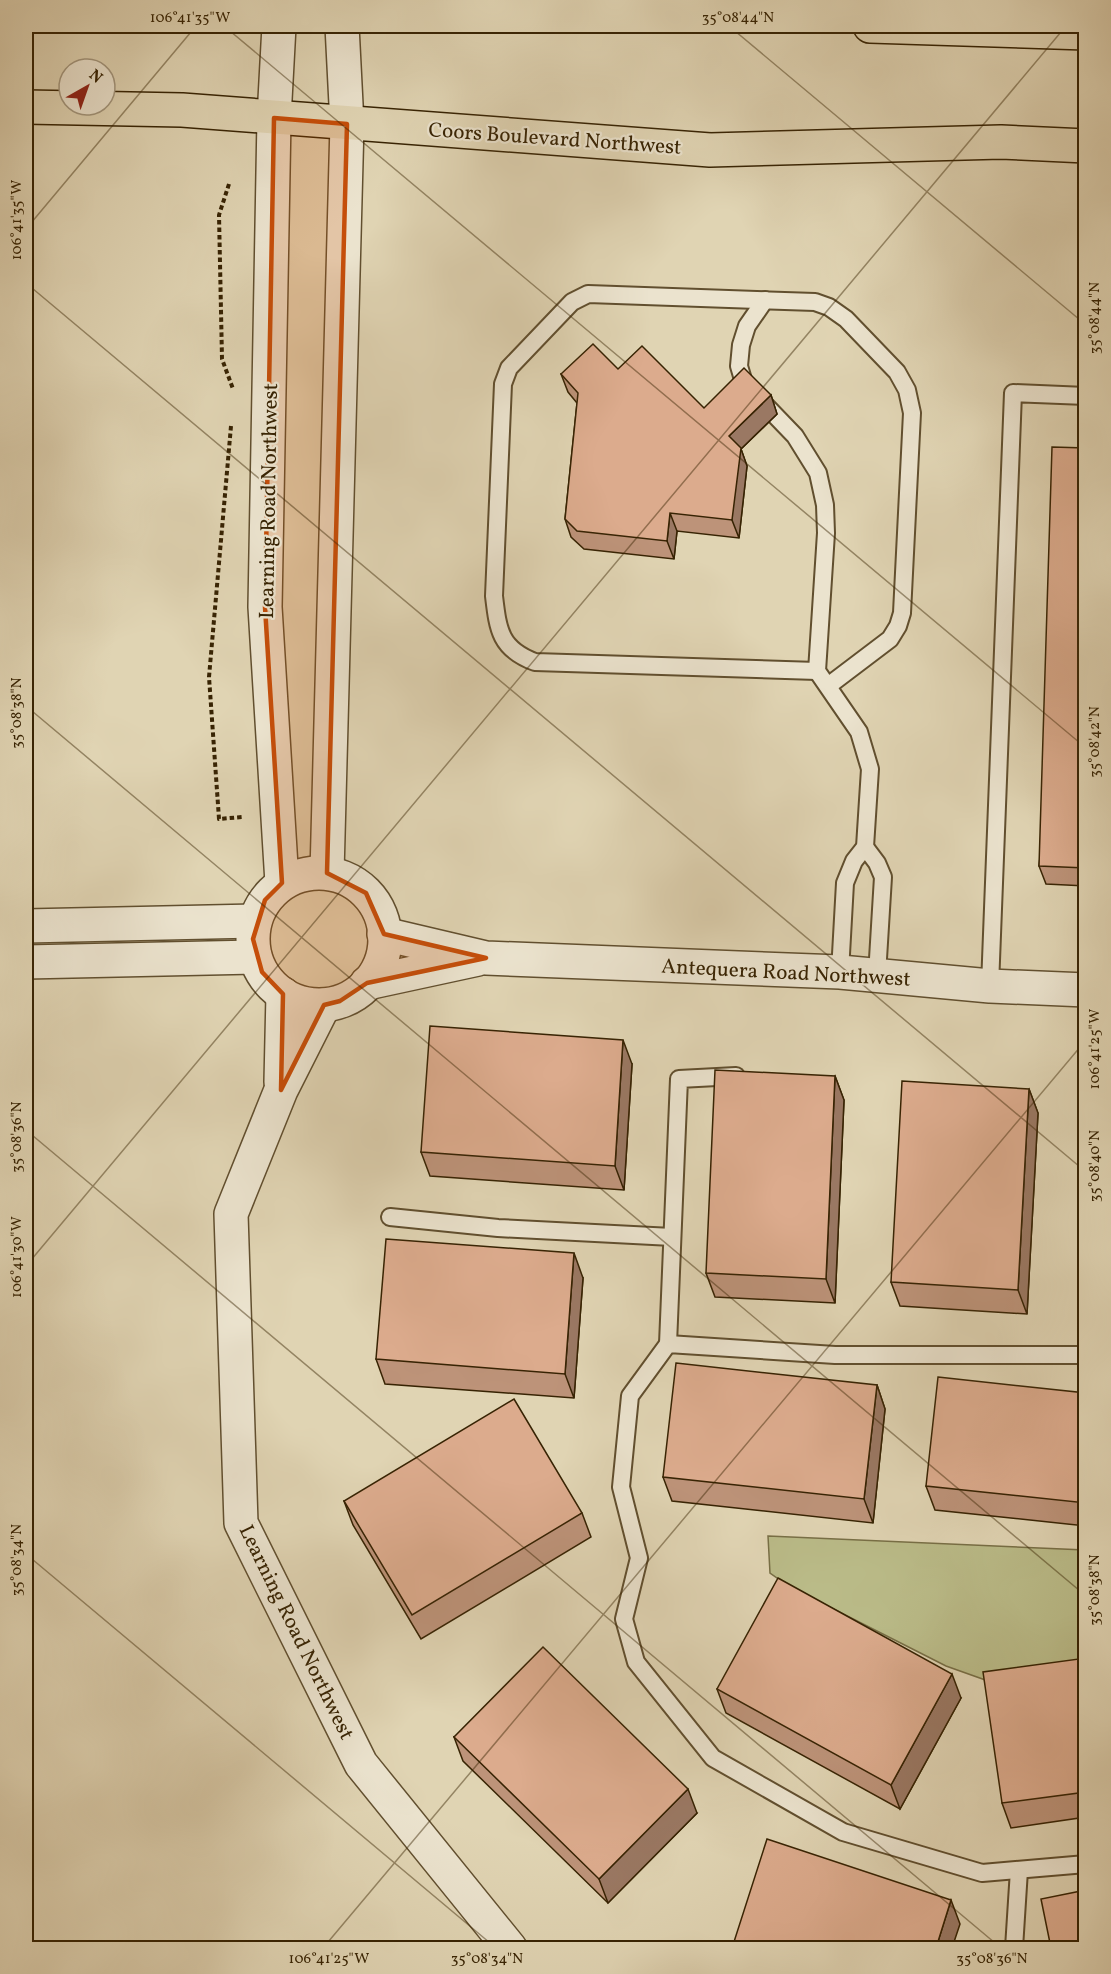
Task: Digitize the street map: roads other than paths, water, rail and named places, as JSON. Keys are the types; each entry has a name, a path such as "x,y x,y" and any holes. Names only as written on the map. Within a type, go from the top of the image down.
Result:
{"main road":[{"path":"870,26 1086,33"},
{"name":"Coors Boulevard Northwest","path":"26,107 182,110 710,150 1001,142 1086,146"}],"street":[{"name":"Learning Road Northwest","path":"279,26 274,118 265,606 282,883"},
{"path":"327,873 346,124 342,26"},
{"path":"327,873 342,877 366,893 382,919 384,934 381,961 367,983 354,994 324,1005 302,1002 283,994 266,978 255,957 253,939 255,921 265,900 282,883 303,874 327,873"},
{"path":"26,926 255,921"},
{"name":"Antequera Road Northwest","path":"384,934 486,958 840,972 990,986 1086,990"},
{"path":"26,962 255,957"},
{"name":"Antequera Road Northwest","path":"367,983 486,958"},
{"name":"Learning Road Northwest","path":"281,1090 283,994"},
{"name":"Learning Road Northwest","path":"324,1005 281,1090 231,1214 241,1523 361,1764 510,1948"}],"lane":[{"path":"817,671 535,662 519,656 504,641 494,597 502,384 509,368 572,302 588,294 815,302 829,307 846,319 897,372 907,390 912,413 902,613 898,626 890,639 828,686"},
{"path":"765,300 747,326 741,345 739,366 744,383 795,436 818,473 825,505 826,533 817,671 859,732 870,770 864,848 854,861 845,883 840,972"},
{"path":"990,986 1013,393 1086,396"},
{"path":"864,848 877,863 883,877 877,975"},
{"path":"750,1075 679,1079 668,1344 630,1396 621,1487 639,1558 624,1619 636,1662 712,1758 843,1832 982,1873 1086,1864"},
{"path":"390,1217 498,1228 672,1237"},
{"path":"668,1344 835,1355 1086,1355"},
{"path":"1014,1948 1019,1870"}]}
